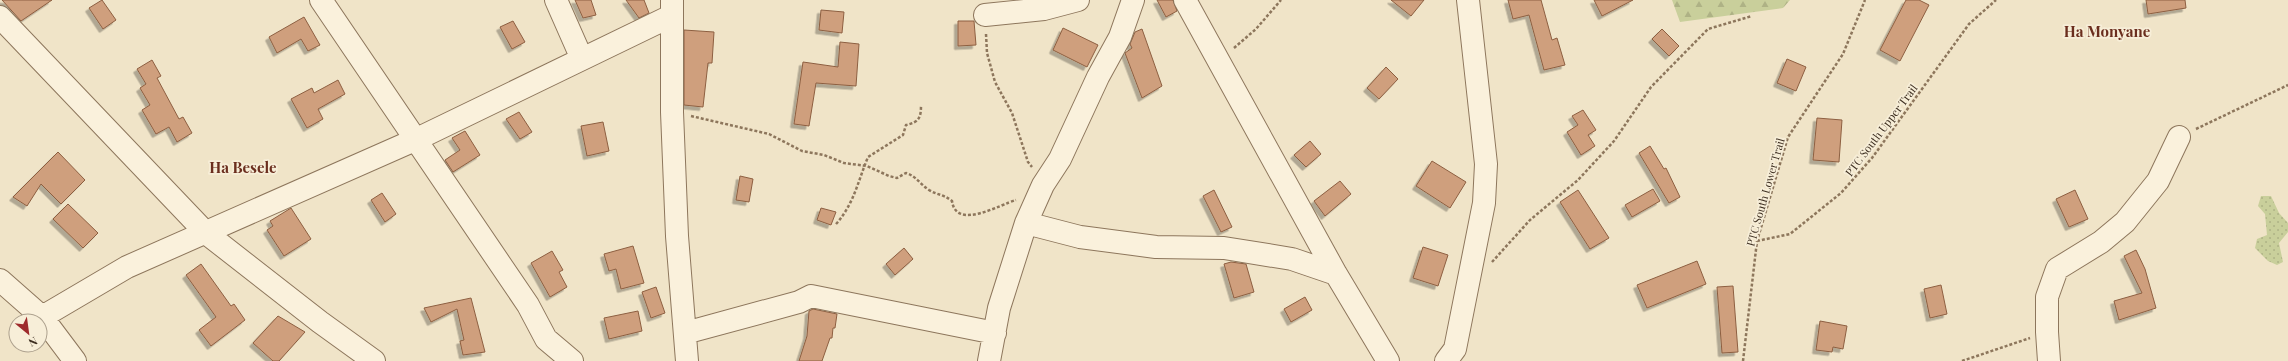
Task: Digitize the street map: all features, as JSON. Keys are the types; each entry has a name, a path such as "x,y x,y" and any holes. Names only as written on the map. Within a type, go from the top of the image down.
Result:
{"street":[{"path":"321,0 528,305 546,339 572,361"},
{"path":"556,0 582,59"},
{"path":"985,15 1044,9 1078,0"},
{"path":"989,361 999,308 1026,223 1043,185 1060,159 1098,77 1120,37 1133,0"},
{"path":"1185,0 1336,274 1388,361"},
{"path":"1446,361 1455,349 1484,202 1486,164 1468,0"},
{"path":"48,314 128,267 416,139 582,59 671,8 672,112 677,236 687,361"},
{"path":"0,17 206,233 320,322 374,361"},
{"path":"2049,361 2047,296 2057,269 2101,242 2124,222 2158,181 2179,137"},
{"path":"1026,223 1080,237 1156,246 1224,248 1292,259 1336,274"},
{"path":"0,280 37,313"},
{"path":"685,333 799,302 811,296 995,333"},
{"path":"48,325 75,361"}],"path":[{"path":"1219,61 1256,29 1281,0"},
{"name":"PTC South Lower Trail","path":"1743,361 1757,241 1788,137 1843,54 1865,0"},
{"name":"PTC South Upper Trail","path":"1757,241 1790,234 1841,193 1872,158 1969,24 1996,0"},
{"path":"672,112 769,134 802,151 824,155 844,163 864,165 889,176 897,178 906,173 914,176 930,190 942,194 952,201 952,207 960,214 975,215 990,211 1004,203 1026,198 1043,185 1028,162 1012,113 995,82 987,53 985,15"},
{"path":"1469,278 1497,258 1530,220 1578,180 1614,141 1651,87 1708,29 1752,16"},
{"path":"2179,137 2288,85"},
{"path":"836,224 843,217 856,191 868,157 880,147 903,135 906,125 916,123 921,117 921,105"},
{"path":"1962,361 2047,332"}],"green space":[{"path":"1672,0 1790,0 1783,8 1680,22"},
{"path":"2261,196 2271,196 2279,213 2288,223 2288,232 2279,243 2283,262 2277,265 2268,261 2255,248 2257,239 2267,235 2265,214 2258,206"}],"building":[{"path":"2,0 52,0 21,21"},
{"path":"102,0 116,20 103,29 89,8"},
{"path":"575,0 591,0 596,15 583,18"},
{"path":"626,0 644,0 649,13 639,18"},
{"path":"1157,0 1173,0 1177,11 1166,17"},
{"path":"1391,0 1424,0 1411,16"},
{"path":"1508,0 1541,0 1552,40 1557,38 1565,65 1544,70 1529,15 1513,19"},
{"path":"1594,0 1633,0 1602,16"},
{"path":"1906,0 1919,0 1929,5 1900,61 1880,50"},
{"path":"2146,0 2185,0 2186,8 2148,14"},
{"path":"821,10 844,12 842,33 819,30"},
{"path":"304,17 320,45 308,51 301,39 277,53 269,37"},
{"path":"513,21 525,42 512,49 500,27"},
{"path":"958,21 974,21 976,45 958,46"},
{"path":"1063,28 1098,45 1087,67 1053,50"},
{"path":"1142,29 1162,86 1142,98 1125,53 1132,48 1130,44 1135,32"},
{"path":"1662,29 1679,46 1669,56 1652,39"},
{"path":"684,30 714,32 712,63 708,63 703,107 684,105"},
{"path":"840,42 859,44 856,86 816,83 809,126 794,124 803,62 838,67"},
{"path":"1787,59 1806,67 1796,91 1777,83"},
{"path":"152,60 161,76 157,78 179,119 183,117 192,133 177,142 169,127 156,134 142,110 150,105 140,88 146,84 137,69"},
{"path":"1386,67 1398,79 1379,99 1367,88"},
{"path":"338,80 345,94 318,109 323,119 307,128 291,99 312,88 314,93"},
{"path":"1583,110 1596,130 1588,135 1595,146 1581,155 1567,132 1578,125 1572,116"},
{"path":"519,112 532,132 520,139 506,119"},
{"path":"1817,118 1842,120 1839,162 1813,160"},
{"path":"603,122 609,151 587,156 581,126"},
{"path":"465,131 480,155 453,172 445,160 460,150 452,138"},
{"path":"1310,141 1321,154 1306,167 1294,155"},
{"path":"1650,146 1664,169 1666,168 1680,197 1669,203 1639,153"},
{"path":"58,152 85,180 61,204 41,184 27,206 13,197"},
{"path":"1432,161 1466,182 1450,208 1416,186"},
{"path":"740,176 753,179 749,202 736,200"},
{"path":"1340,181 1351,194 1325,216 1314,201"},
{"path":"1653,189 1660,201 1632,217 1625,205"},
{"path":"1214,190 1232,227 1221,232 1203,196"},
{"path":"1578,190 1609,238 1590,249 1560,202"},
{"path":"2075,190 2088,219 2069,227 2056,199"},
{"path":"382,193 396,214 385,222 371,200"},
{"path":"68,204 98,233 83,248 53,219"},
{"path":"291,208 311,239 284,256 267,230 273,226 270,221"},
{"path":"821,208 836,212 831,225 817,220"},
{"path":"633,246 644,283 621,289 616,269 609,271 604,254"},
{"path":"1423,247 1448,255 1438,286 1413,278"},
{"path":"904,248 913,259 895,275 886,264"},
{"path":"2136,250 2145,269 2156,308 2119,320 2114,301 2142,293 2124,256"},
{"path":"552,251 563,270 559,272 567,287 550,297 531,263"},
{"path":"1697,261 1706,284 1647,308 1637,285"},
{"path":"1231,262 1246,264 1254,292 1234,298 1224,264"},
{"path":"201,264 231,306 234,304 245,320 211,346 199,330 216,317 186,275"},
{"path":"1941,285 1947,314 1930,318 1924,289"},
{"path":"1733,286 1738,352 1722,353 1717,287"},
{"path":"656,287 665,313 651,318 642,292"},
{"path":"1305,297 1312,310 1291,322 1284,309"},
{"path":"471,298 485,352 463,355 460,341 464,340 457,309 431,322 424,308"},
{"path":"813,309 837,314 835,328 833,328 832,338 830,338 822,361 799,361 807,336 809,311"},
{"path":"638,311 642,331 609,339 604,318"},
{"path":"278,316 305,332 279,361 273,361 253,343"},
{"path":"1820,321 1847,326 1843,349 1833,347 1832,352 1816,350"}],"district":[{"name":"Ha Monyane","path":"2107,31"},
{"name":"Ha Besele","path":"243,167"}]}
